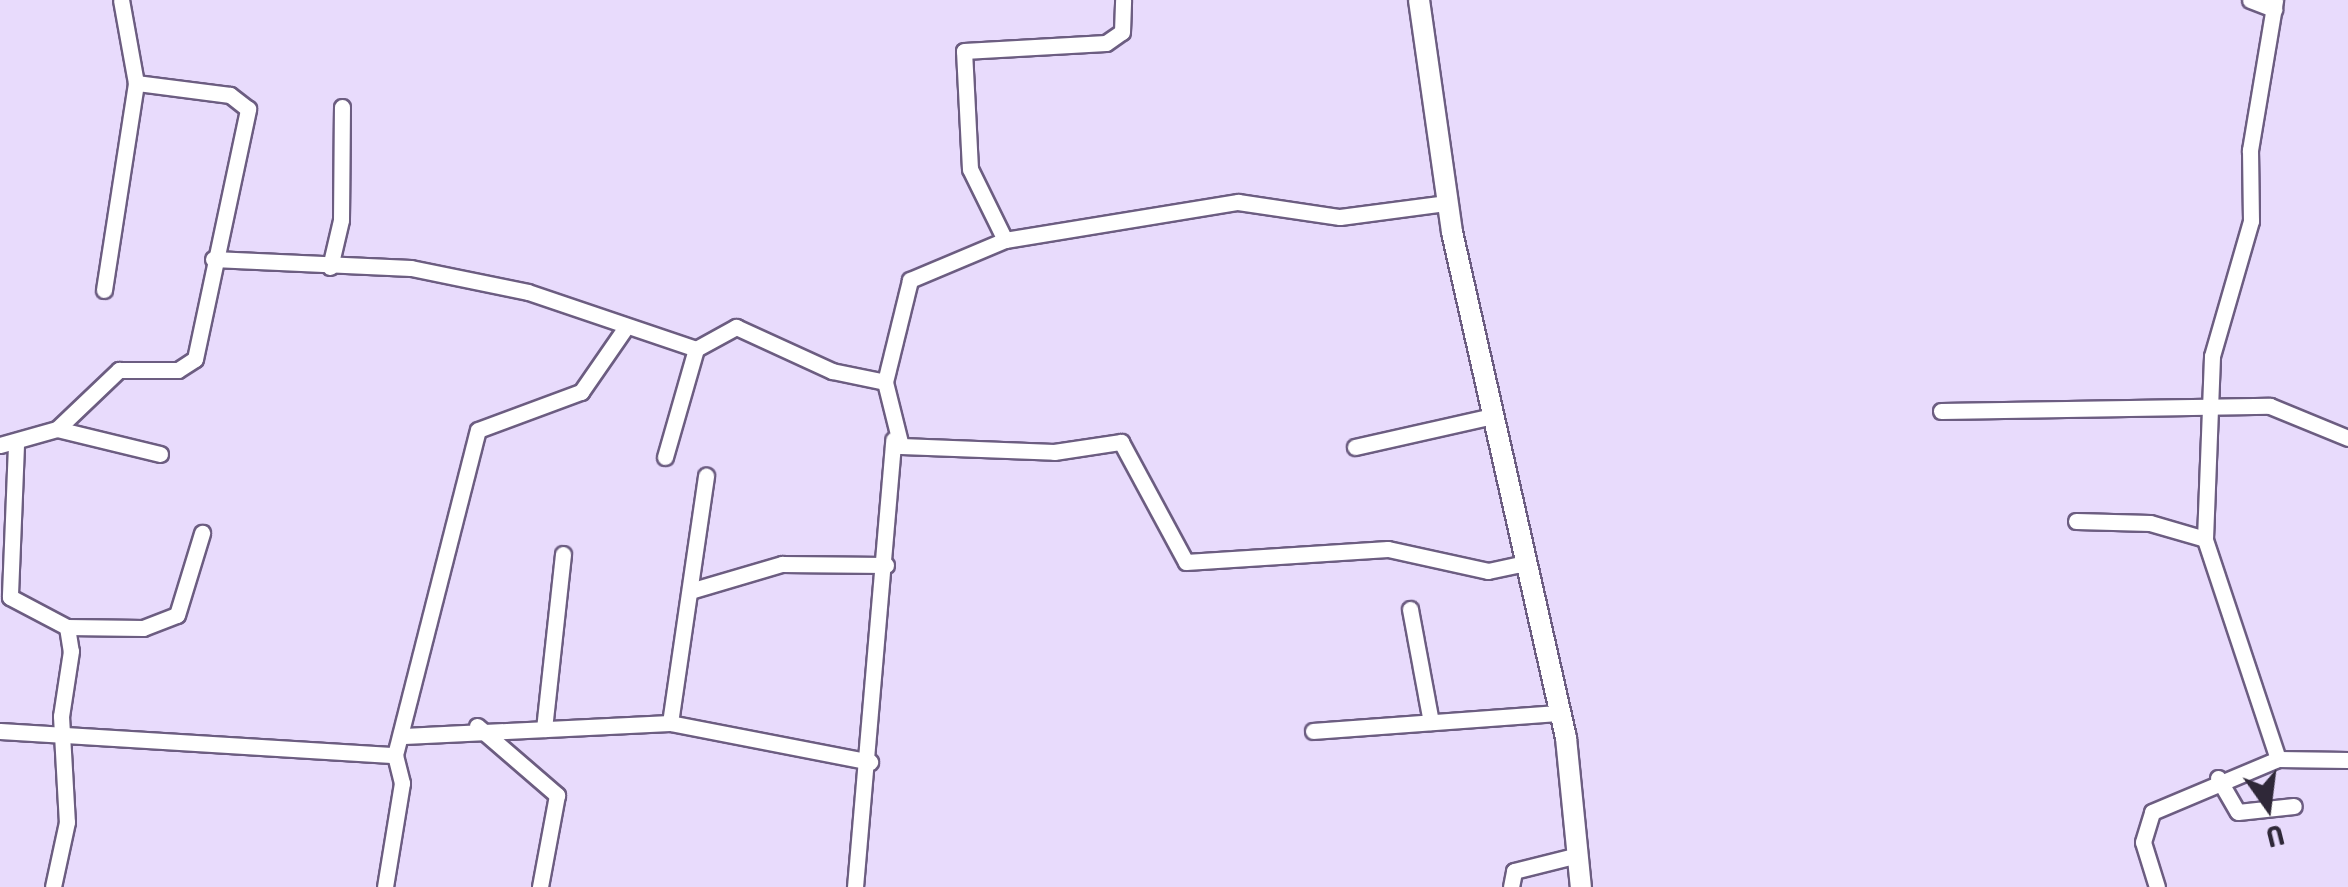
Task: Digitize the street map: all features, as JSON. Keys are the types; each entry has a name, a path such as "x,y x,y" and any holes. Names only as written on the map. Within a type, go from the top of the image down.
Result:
{"street":[{"path":"104,290 136,82 121,0"},
{"path":"1004,240 970,169 964,51 1106,43 1122,32 1123,0"},
{"path":"1419,0 1447,203 1560,713 1580,887"},
{"path":"2250,0 2275,4 2250,150 2251,221 2216,334 2206,539 2278,759"},
{"path":"136,82 230,95 248,109 234,201 214,259 192,364 119,370 58,429 8,445 10,596 67,627 142,628 177,615 202,533"},
{"path":"330,266 341,220 342,107"},
{"path":"855,887 886,565 893,440 884,382 910,280 1004,240 1226,203 1340,217 1447,203"},
{"path":"214,259 398,266 512,289 624,330 696,349 736,327 832,371 884,382"},
{"path":"385,887 402,783 395,755 404,736 478,430 581,392 624,330"},
{"path":"666,457 696,349"},
{"path":"1941,411 2281,408 2348,438"},
{"path":"1354,447 1494,416"},
{"path":"58,429 160,454"},
{"path":"893,440 1054,452 1129,444 1162,506 1173,552 1186,562 1388,550 1488,570 1527,564"},
{"path":"670,723 706,476"},
{"path":"2076,520 2150,523 2206,539"},
{"path":"544,729 563,554"},
{"path":"690,591 782,564 886,565"},
{"path":"1410,609 1431,722"},
{"path":"54,887 67,822 67,627"},
{"path":"1312,731 1560,713"},
{"path":"404,736 478,726 544,729 670,723 870,762"},
{"path":"478,726 557,795 540,887"},
{"path":"0,731 395,755"},
{"path":"2157,887 2145,821 2218,778 2278,759 2348,760"},
{"path":"2218,778 2238,812 2294,806"},
{"path":"1511,887 1514,871 1578,855"}]}
